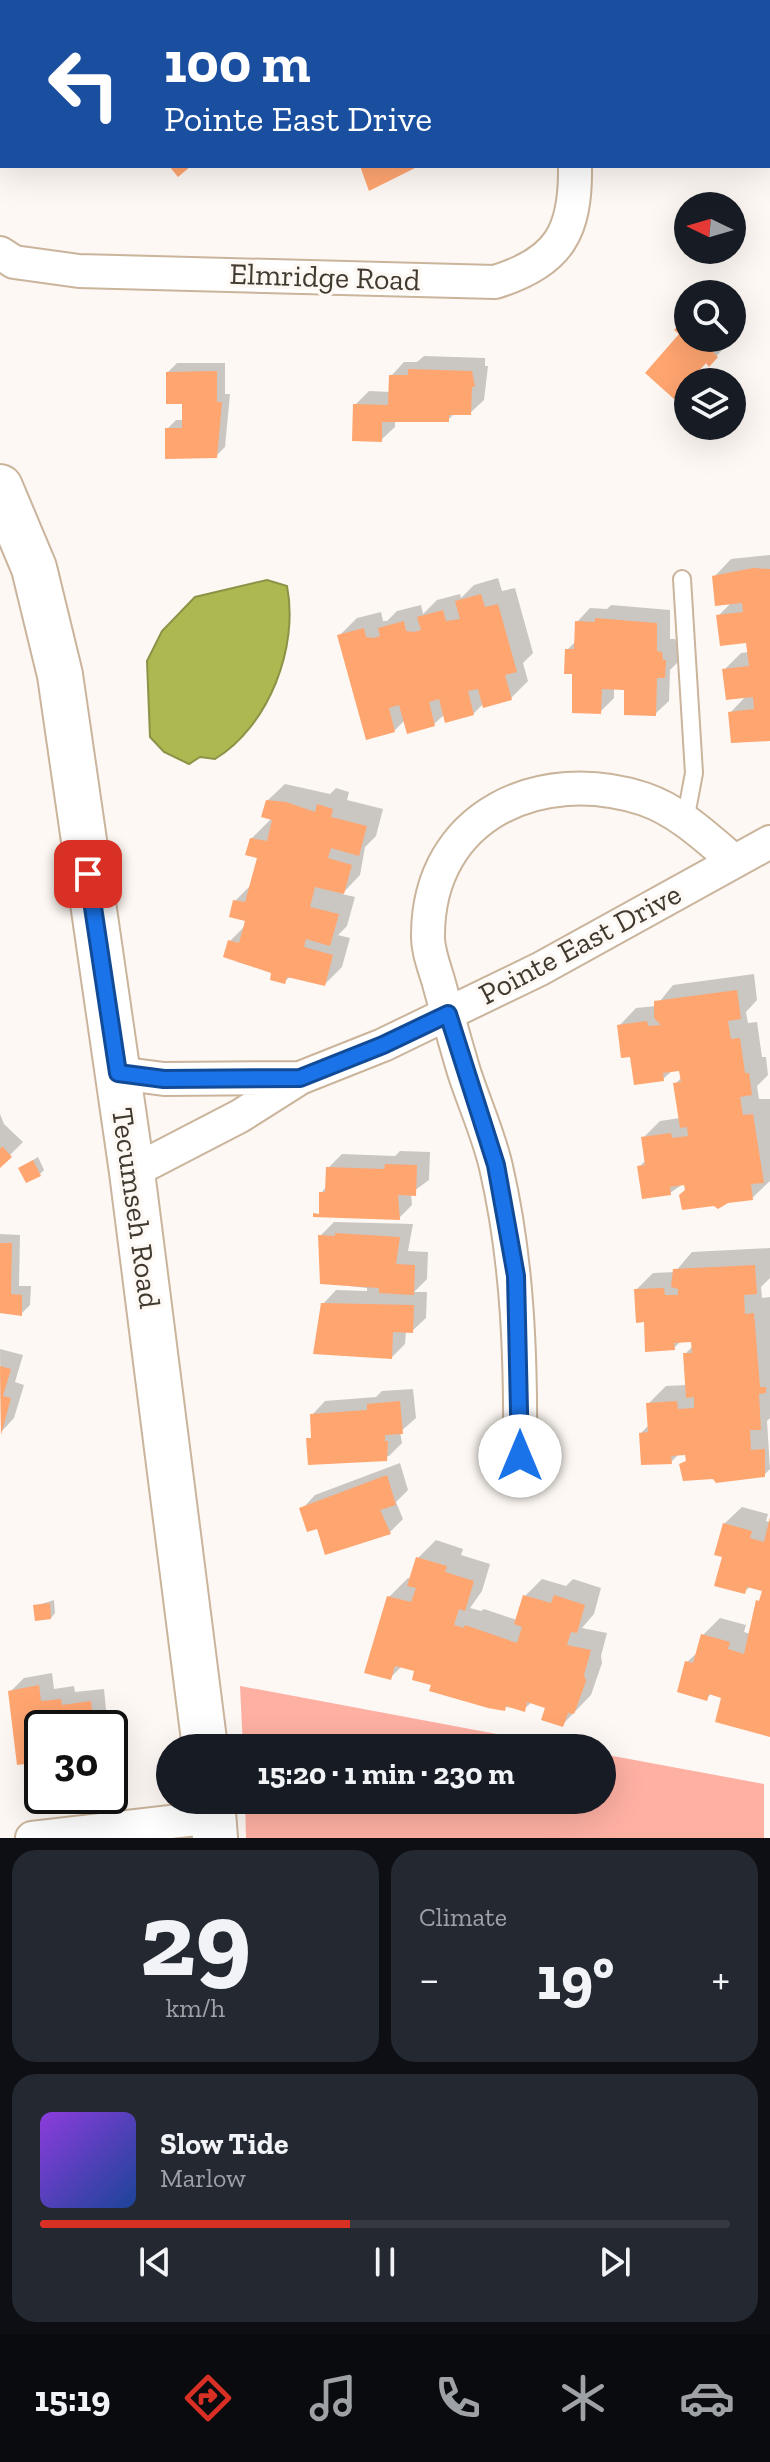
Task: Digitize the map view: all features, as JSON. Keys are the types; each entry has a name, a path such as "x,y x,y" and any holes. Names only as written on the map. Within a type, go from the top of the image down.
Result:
{"street":[{"name":"Elmridge Road","path":"0,253 14,262 79,271 495,282 525,273 563,240 576,205 575,168"},
{"name":"Tecumseh Road","path":"0,487 34,568 60,675 132,1172 203,1734"},
{"path":"520,1456 516,1276 496,1165 428,940 428,914 446,858 461,838 489,814 550,788 598,787 647,800 685,821 734,861"},
{"name":"Pointe East Drive","path":"132,1172 240,1116 300,1078 383,1045 540,969 770,842"},
{"name":"Pointe East Drive","path":"118,1073 164,1079 300,1078"},
{"path":"32,1838 214,1818"}],"lane":[{"path":"682,579 694,773 685,821"}],"shaded area":[{"path":"267,580 287,586 290,610 284,659 265,706 251,727 215,759 200,757 189,764 164,752 150,737 147,661 162,631 195,597"},
{"path":"240,1686 496,1734 242,1734"},
{"path":"616,1757 764,1784 764,1838 246,1838 245,1814 616,1814"}],"building":[{"path":"171,168 189,168 178,177"},
{"path":"361,168 415,168 369,191"},
{"path":"674,340 674,352 713,352 718,357 709,367 706,363 702,368 674,368 674,399 645,373"},
{"path":"408,369 472,371 475,387 472,387 471,415 449,415 449,422 382,422 382,442 352,441 353,404 388,405 389,375 408,375"},
{"path":"217,371 217,402 222,402 217,458 165,459 165,428 182,428 182,404 166,404 166,372"},
{"path":"753,568 770,569 770,741 731,743 728,712 754,709 753,697 726,700 722,669 749,666 746,643 720,646 716,615 743,612 742,603 715,606 712,576"},
{"path":"481,594 485,607 498,604 517,672 505,675 512,700 483,708 478,689 468,691 474,715 445,723 439,699 429,702 435,726 407,734 399,705 389,708 395,732 366,740 337,635 364,628 366,637 374,638 380,636 378,628 404,621 406,631 414,632 421,630 417,617 443,610 446,621 460,619 455,601"},
{"path":"595,618 657,623 657,651 662,652 663,660 666,660 665,678 657,678 656,716 624,715 624,690 602,689 601,714 572,713 572,674 564,674 565,649 574,649 575,621 595,622"},
{"path":"266,800 286,802 315,812 317,804 333,809 331,817 367,826 359,856 331,848 328,858 352,865 344,894 315,887 310,907 339,914 330,946 306,939 304,947 333,955 325,986 287,977 285,984 270,980 271,973 223,957 228,940 239,943 245,921 229,917 233,900 245,902 257,858 245,855 250,838 267,841 272,820 261,817"},
{"path":"737,990 741,1019 728,1021 731,1039 740,1038 745,1073 749,1073 752,1095 740,1097 743,1115 753,1114 764,1183 751,1184 753,1200 728,1203 718,1209 714,1206 682,1210 679,1195 685,1190 684,1185 670,1187 671,1195 642,1199 637,1166 645,1165 641,1137 671,1133 672,1138 688,1136 687,1127 680,1128 673,1083 681,1082 679,1071 663,1073 664,1081 634,1085 630,1057 621,1058 617,1025 647,1021 648,1026 661,1025 654,1018 654,1001"},
{"path":"2,1146 12,1157 0,1168 0,1149"},
{"path":"33,1160 41,1176 26,1183 18,1168"},
{"path":"385,1164 417,1165 416,1196 398,1195 400,1220 313,1217 313,1213 319,1214 319,1192 325,1192 326,1167 384,1169"},
{"path":"335,1233 400,1237 396,1264 415,1265 414,1295 379,1293 379,1288 320,1284 318,1235 335,1236"},
{"path":"0,1243 12,1243 11,1294 22,1295 22,1316 0,1313"},
{"path":"755,1265 757,1294 744,1295 745,1314 754,1313 760,1387 766,1387 766,1393 759,1394 761,1430 750,1430 751,1450 765,1449 765,1477 716,1483 713,1479 683,1481 679,1464 686,1461 685,1455 671,1456 672,1464 641,1465 639,1433 648,1432 646,1403 677,1401 678,1409 694,1408 694,1397 686,1398 683,1353 692,1353 691,1342 674,1343 675,1350 645,1352 644,1322 636,1323 634,1289 664,1288 665,1295 678,1295 678,1289 671,1287 673,1269"},
{"path":"321,1303 414,1305 413,1333 393,1332 392,1359 313,1354"},
{"path":"0,1366 11,1369 3,1396 11,1398 1,1435"},
{"path":"400,1401 403,1434 385,1435 385,1441 388,1441 387,1461 308,1465 306,1438 311,1438 310,1414 367,1410 367,1404"},
{"path":"387,1475 396,1505 380,1510 391,1534 325,1555 317,1529 307,1532 299,1508"},
{"path":"770,1517 770,1737 715,1722 721,1698 709,1694 707,1701 677,1692 685,1661 693,1663 701,1634 730,1642 728,1649 744,1654 756,1600 759,1601 762,1591 747,1587 745,1594 714,1586 722,1557 714,1555 723,1523 752,1531 750,1538 764,1542"},
{"path":"416,1557 447,1566 445,1572 474,1581 465,1611 459,1609 454,1625 464,1628 465,1625 517,1643 522,1627 514,1624 523,1595 551,1603 554,1595 585,1605 577,1633 571,1632 567,1645 591,1650 584,1675 586,1681 574,1714 568,1713 563,1727 541,1720 545,1708 527,1702 525,1712 506,1706 505,1711 429,1691 431,1685 412,1680 414,1671 395,1666 391,1680 364,1673 387,1596 411,1602 416,1588 407,1586"},
{"path":"50,1603 51,1619 35,1621 33,1605"},
{"path":"39,1685 41,1701 61,1699 62,1705 91,1701 92,1710 24,1710 24,1764 17,1765 8,1691"}],"route":[{"path":"88,874 118,1073 164,1079 300,1078 383,1045 448,1014 496,1165 516,1276 520,1456"}]}
